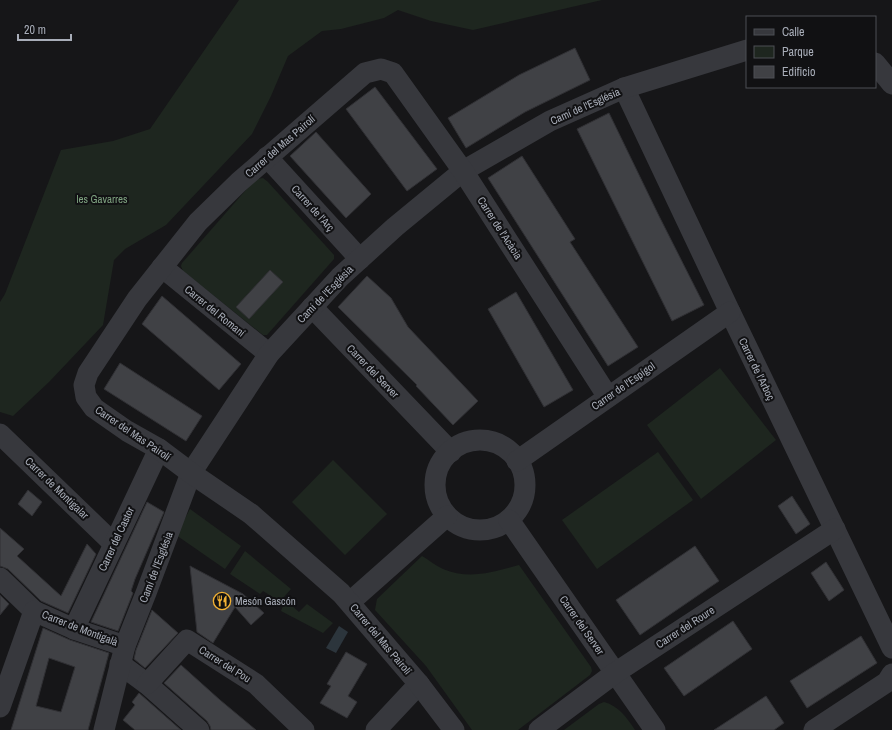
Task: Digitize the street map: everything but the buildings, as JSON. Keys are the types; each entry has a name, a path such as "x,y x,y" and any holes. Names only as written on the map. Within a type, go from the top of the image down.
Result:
{"street":[{"name":"Camí de l'Església","path":"104,730 122,655 191,473 269,354 340,277 395,227 463,171 550,121 624,88 746,50"},
{"path":"876,65 892,84"},
{"name":"Carrer del Mas Pairolí","path":"381,69 365,72 267,157 198,222 137,299 88,373 84,385 86,398 94,408 127,431 159,449 251,514 341,593 419,684 454,730"},
{"name":"Carrer de l'Acàcia","path":"381,69 393,73 463,171 608,397"},
{"name":"Carrer de l'Arboç","path":"624,88 892,648"},
{"name":"Carrer de l'Arç","path":"267,157 360,259"},
{"name":"Carrer del Romaní","path":"162,267 269,354"},
{"name":"Carrer del Server","path":"312,307 451,452"},
{"name":"Carrer de l'Espígol","path":"517,461 730,312"},
{"name":"Carrer de Montigalar","path":"0,434 114,544"},
{"path":"473,441 492,442 506,448 514,455 522,469 525,481 522,502 509,520 495,528 486,530 471,530 463,527 447,516 436,495 435,480 438,468 451,452 456,447 473,441"},
{"name":"Carrer del Castor","path":"74,629 159,449"},
{"path":"350,602 447,516"},
{"name":"Carrer del Server","path":"509,520 655,730"},
{"name":"Carrer del Roure","path":"539,730 615,673 835,529"},
{"name":"Carrer de Montigalà","path":"0,578 34,611 74,629 122,655 147,684 199,730"},
{"path":"0,707 34,611"},
{"name":"Carrer del Pou","path":"147,684 187,640 256,684 304,730"},
{"path":"814,730 887,682 892,674"},
{"path":"376,730 419,684"}],"green space":[{"name":"les Gavarres","path":"239,0 602,0 473,30 431,21 398,10 384,18 341,29 322,31 288,56 271,96 252,134 166,225 125,249 114,260 103,325 49,382 13,416 0,412 0,302 5,294 61,150 113,141 150,129"},
{"path":"263,178 334,255 334,259 267,335 263,335 183,271 181,266 252,183 257,179"},
{"path":"720,368 776,440 701,499 647,425"},
{"path":"658,452 693,500 597,569 562,520"},
{"path":"333,460 387,514 345,555 292,502"},
{"path":"190,509 241,546 225,569 176,535"},
{"path":"245,551 291,589 283,598 299,612 307,604 333,623 323,633 281,611 283,603 263,591 260,594 230,574"},
{"path":"422,556 443,569 462,574 481,574 519,565 591,667 592,671 590,675 518,730 472,730 426,666 375,610 377,599"},
{"path":"604,702 618,709 635,730 564,730 599,704"}],"shaded area":[{"path":"339,626 348,632 336,653 326,648"}],"place":[{"name":"Mesón Gascón","path":"222,601"}]}
